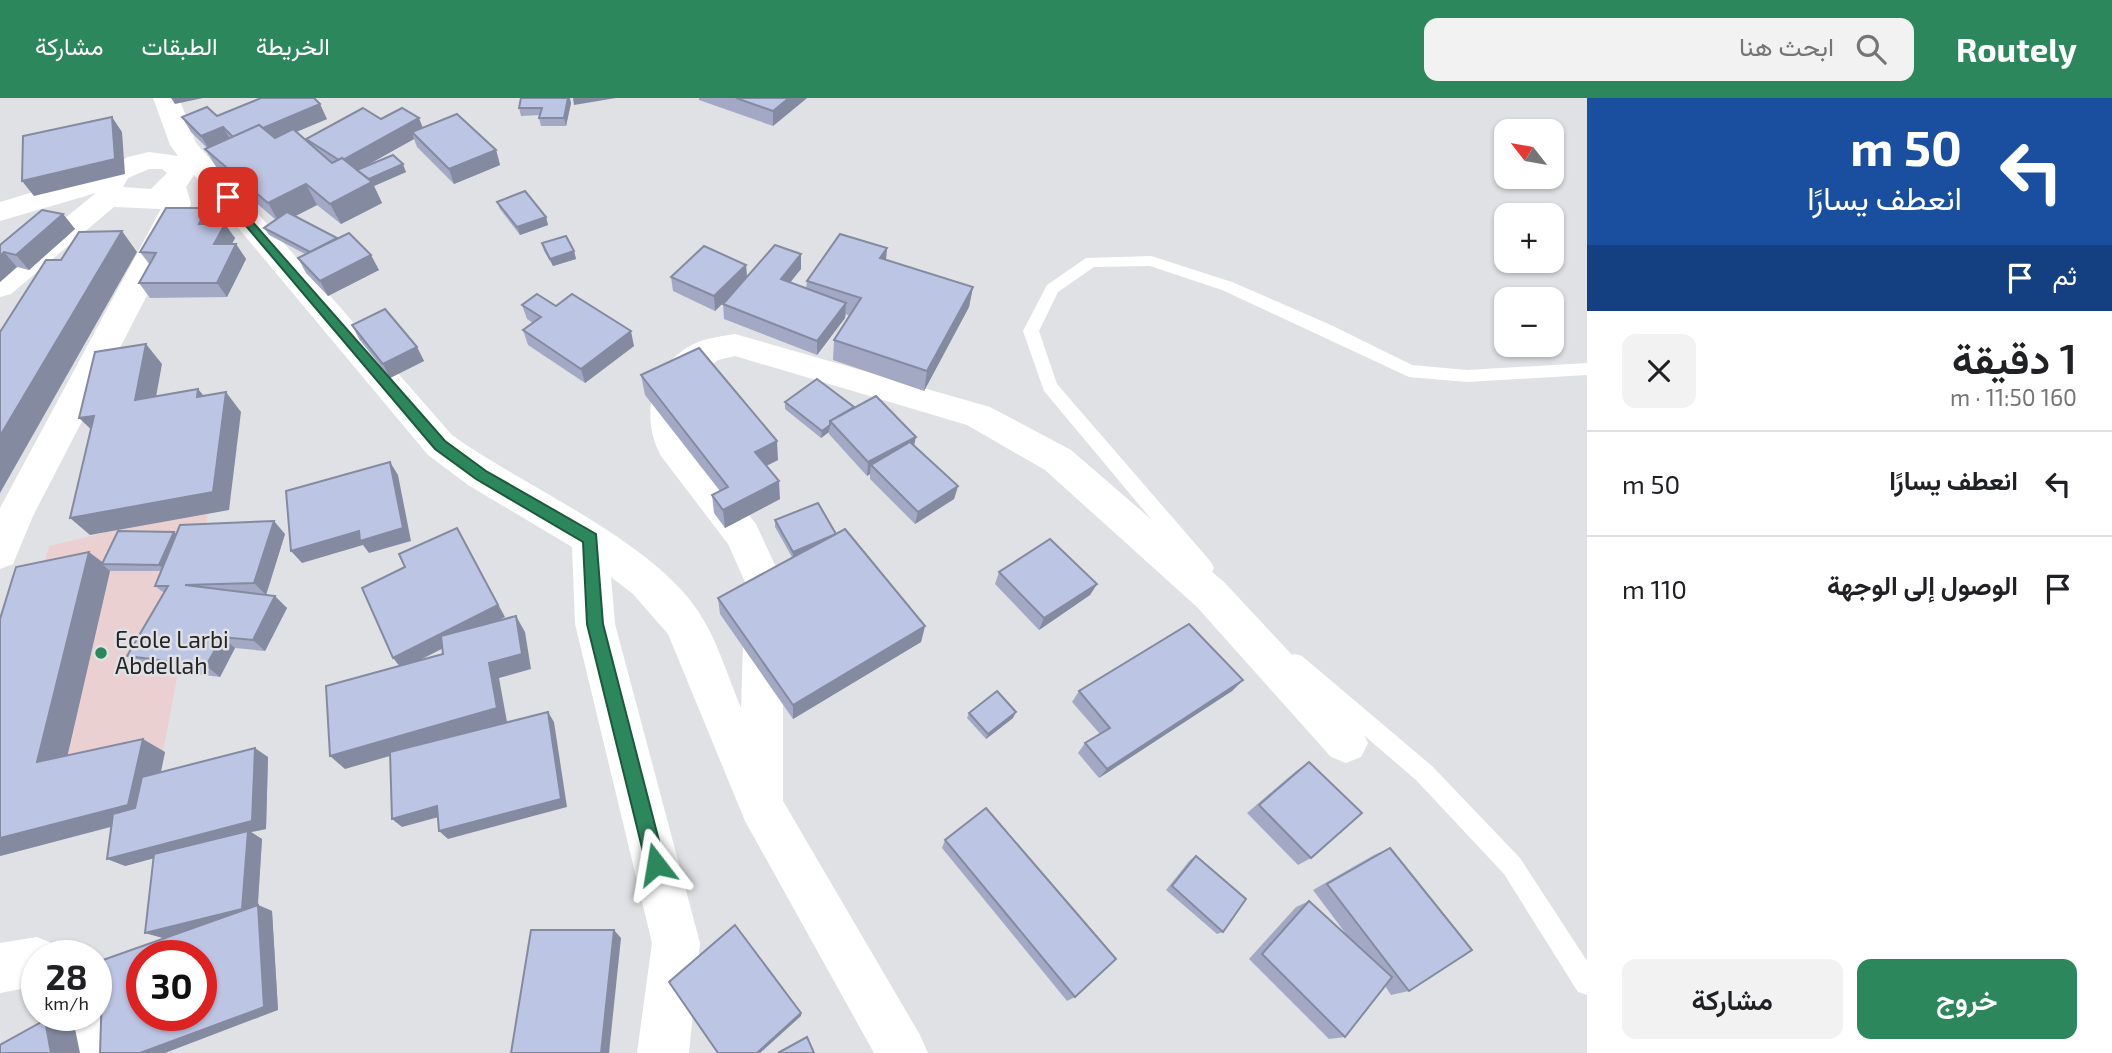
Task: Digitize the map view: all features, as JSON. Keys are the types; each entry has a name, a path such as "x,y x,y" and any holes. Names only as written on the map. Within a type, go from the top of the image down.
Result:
{"street":[{"path":"0,552 15,515 173,218 177,178 166,98"},
{"path":"0,287 112,186 131,165 177,178 440,445 481,475 590,539 647,582 684,623 761,804 902,1053"},
{"path":"112,186 128,201 177,178"},
{"path":"0,212 112,186"},
{"path":"761,804 764,582 743,535 673,446 665,407 679,372 708,351 735,345 978,416 1058,460 1211,594 1346,743"},
{"path":"590,539 595,624 676,943 663,1053"},
{"path":"0,968 21,964"},
{"path":"87,1031 90,1053"}],"lane":[{"path":"1587,369 1467,376 1409,372 1325,329 1227,286 1151,261 1091,262 1052,289 1031,331 1050,387 1186,550 1277,647 1424,773 1512,866 1587,983"}],"shaded area":[{"name":"Ecole Larbi Abdellah","path":"209,508 151,816 0,856 0,801 39,584 49,546"}],"building":[{"path":"261,98 314,98 320,104 263,128 259,125 233,137 223,127 201,136 182,117 207,107 217,116"},
{"path":"521,98 568,98 564,118 539,118 542,108 519,108"},
{"path":"736,98 789,98 773,111"},
{"path":"363,108 381,119 402,108 419,118 343,160 306,139"},
{"path":"457,114 496,150 449,169 412,132"},
{"path":"112,117 115,159 22,181 23,136"},
{"path":"259,125 275,138 293,129 332,163 342,158 372,182 330,204 306,184 268,203 205,149"},
{"path":"393,155 403,164 369,179 357,170"},
{"path":"525,191 546,217 517,227 497,202"},
{"path":"166,208 207,208 199,224 225,224 214,244 236,244 217,283 139,283 156,253 140,252"},
{"path":"42,210 63,214 16,255 4,252 0,256 0,245"},
{"path":"287,212 337,238 310,252 264,228"},
{"path":"122,231 0,436 0,332 46,260 61,260 79,232"},
{"path":"349,233 371,255 320,281 298,258"},
{"path":"840,234 887,248 880,258 973,287 927,371 834,340 861,298 807,281"},
{"path":"566,236 574,251 550,259 542,243"},
{"path":"775,245 801,254 781,279 846,303 817,341 723,304"},
{"path":"704,246 746,265 714,296 671,277"},
{"path":"537,294 556,306 572,294 631,331 581,369 523,330 541,317 522,305"},
{"path":"385,309 417,347 383,364 352,325"},
{"path":"146,344 135,400 198,389 197,397 226,392 213,492 70,518 94,416 79,418 95,352"},
{"path":"699,348 777,441 755,452 779,481 723,510 712,495 728,487 641,375"},
{"path":"817,379 854,407 830,421 830,425 822,431 785,402"},
{"path":"876,396 916,437 868,462 830,421"},
{"path":"910,442 958,486 918,512 871,465"},
{"path":"390,462 403,528 360,541 359,531 291,551 286,491"},
{"path":"818,503 836,534 793,552 775,520"},
{"path":"274,521 254,583 185,585 275,596 253,640 222,637 206,666 127,656 168,586 155,586 180,525"},
{"path":"457,528 498,605 393,658 362,588 405,567 399,554"},
{"path":"845,529 925,626 793,705 718,598"},
{"path":"118,531 174,532 159,565 102,564"},
{"path":"1050,539 1097,584 1044,618 999,572"},
{"path":"89,552 37,762 143,739 128,805 0,838 0,619 16,567"},
{"path":"516,616 522,654 489,663 497,708 330,756 326,686 443,654 441,636"},
{"path":"1189,624 1243,680 1107,769 1085,743 1110,728 1079,691"},
{"path":"997,691 1016,712 988,734 969,713"},
{"path":"548,712 561,799 439,831 437,806 392,819 390,752"},
{"path":"255,748 252,821 107,859 113,814 135,808 142,777"},
{"path":"1309,762 1362,813 1311,858 1259,805"},
{"path":"986,808 1116,959 1075,997 945,840"},
{"path":"248,831 242,909 145,933 154,854"},
{"path":"1390,848 1472,950 1409,991 1327,884"},
{"path":"1196,856 1246,899 1223,932 1172,886"},
{"path":"1309,901 1392,977 1345,1037 1262,954"},
{"path":"258,905 264,1007 217,1024 217,940 159,940"},
{"path":"735,925 801,1013 757,1053 718,1053 669,982"},
{"path":"531,930 614,930 601,1053 511,1053"},
{"path":"126,952 126,1031 199,1031 140,1053 100,1053 101,1031 112,1031 112,957"},
{"path":"25,1031 47,1031 51,1053 0,1053 0,1045"},
{"path":"807,1037 814,1053 778,1053"}],"place":[{"name":"Ecole Larbi Abdellah","path":"101,653"}],"route":[{"path":"228,197 440,445 481,475 590,539 595,624 656,864"}]}
